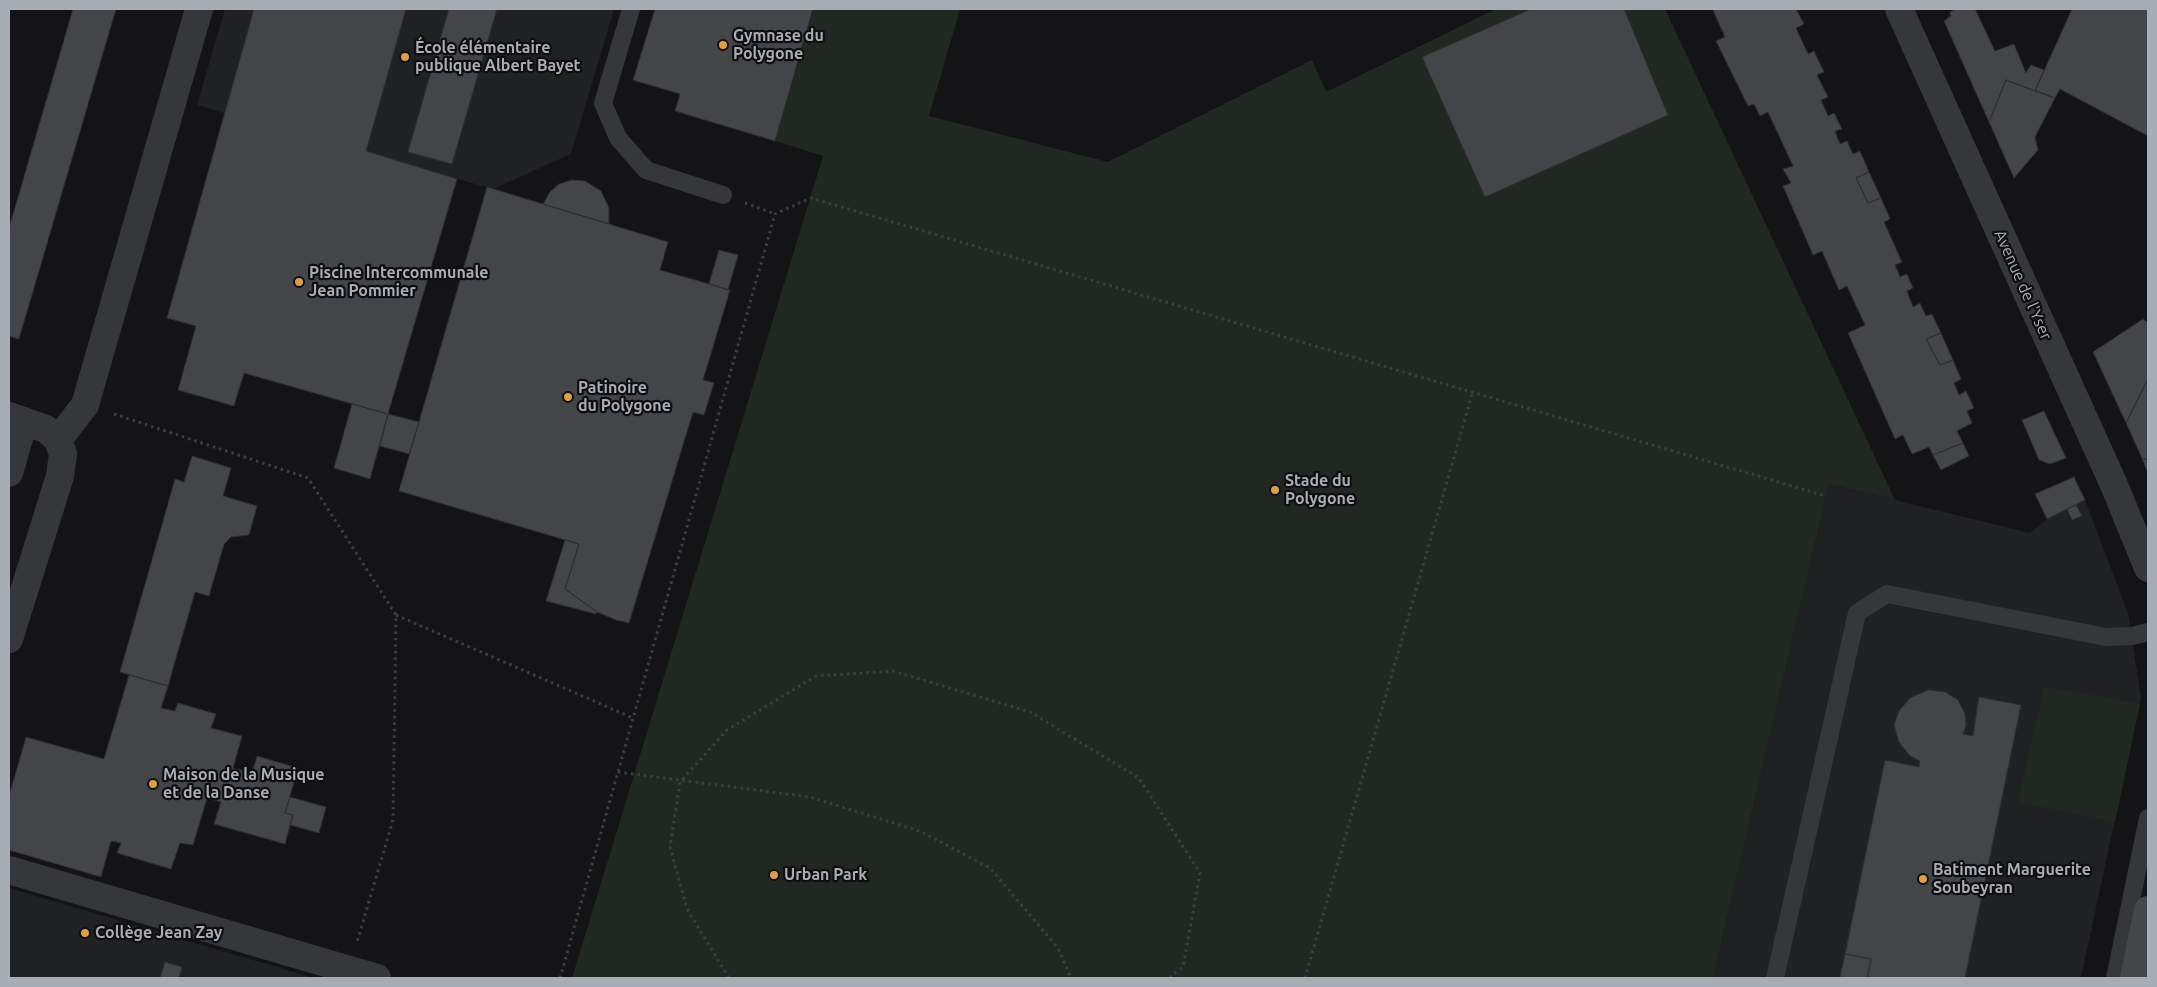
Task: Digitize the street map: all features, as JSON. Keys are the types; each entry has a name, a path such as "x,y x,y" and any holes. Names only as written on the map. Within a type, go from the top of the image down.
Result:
{"main road":[{"path":"2134,978 2148,910"}],"street":[{"path":"58,440 85,404 200,9"},
{"name":"Avenue de l'Yser","path":"1899,9 2114,485 2147,565"},
{"path":"9,473 16,419 46,429 58,440 63,454 60,476 9,639"},
{"path":"9,870 377,978"}],"lane":[{"path":"631,9 603,103 618,138 646,170 723,196"},
{"path":"1775,978 1856,613 1887,594 2106,637 2148,632"},
{"path":"2115,978 2148,818"}],"path":[{"path":"560,978 775,214 811,198 1826,496"},
{"path":"1306,978 1473,391"},
{"path":"85,404 308,478 396,615 393,820 349,970"},
{"path":"396,615 633,718"},
{"path":"729,978 687,909 670,847 680,782 727,730 816,676 893,671 1030,712 1139,778 1200,873 1183,967 1169,978"},
{"path":"618,772 637,773 680,782 810,797 922,832 990,868 1058,948 1071,978"}],"shaded area":[{"name":"École élémentaire publique Albert Bayet","path":"225,9 614,9 571,154 493,189 197,105"},
{"name":"Stade du Polygone","path":"814,9 960,9 929,116 1108,162 1312,60 1326,92 1496,9 1665,9 1895,500 1829,484 1713,978 572,978 823,156 775,141"},
{"path":"1829,484 2030,533 2047,519 2085,500 2128,613 2141,698 2081,978 1713,978"},
{"path":"2044,686 2140,704 2115,822 2018,802"},
{"name":"Collège Jean Zay","path":"9,888 314,978 9,978"}],"building":[{"path":"73,9 116,9 19,339 9,336 9,228"},
{"path":"254,9 406,9 366,151 457,179 388,414 244,373 234,406 178,390 196,326 167,318"},
{"path":"449,9 497,9 452,164 408,152"},
{"name":"Gymnase du Polygone","path":"655,9 813,9 775,141 675,111 680,94 633,80"},
{"path":"1531,9 1624,9 1668,115 1485,197 1422,57"},
{"path":"1796,9 1804,24 1796,28 1808,54 1814,51 1824,72 1817,75 1828,97 1821,100 1828,116 1834,113 1842,129 1835,131 1840,144 1847,141 1853,154 1860,151 1869,172 1856,178 1868,203 1881,198 1890,219 1884,222 1902,262 1895,265 1900,277 1907,274 1913,288 1907,291 1913,307 1920,303 1926,316 1932,314 1941,333 1926,339 1940,365 1953,360 1961,379 1954,383 1959,395 1966,391 1974,408 1967,411 1972,423 1957,431 1963,443 1933,455 1929,447 1912,454 1903,435 1895,439 1848,333 1865,325 1847,286 1839,290 1822,251 1813,255 1783,186 1791,183 1783,169 1793,166 1768,112 1760,116 1754,104 1748,106 1716,41 1725,37 1713,10"},
{"path":"1956,9 1975,9 1995,51 2014,44 2026,73 2031,65 2044,70 2035,91 2006,80 1989,122 1944,21 1951,16 1950,12"},
{"path":"2072,9 2148,9 2148,136 2060,89 2055,98 2035,91"},
{"path":"2006,80 2055,98 2035,137 2038,150 2014,178 1989,122"},
{"path":"1869,172 1881,198 1868,203 1856,178"},
{"path":"572,180 585,181 601,191 609,208 609,224 543,204 550,192 559,184"},
{"name":"Patinoire du Polygone","path":"487,187 668,242 660,270 730,290 703,380 714,383 704,415 693,412 629,623 597,612 565,589 579,544 399,491"},
{"path":"719,250 738,255 728,290 709,284"},
{"path":"2143,319 2148,323 2148,379 2126,423 2093,352"},
{"path":"1941,333 1953,360 1940,365 1926,339"},
{"path":"2148,379 2148,460 2142,458 2126,423"},
{"path":"352,404 388,414 370,479 334,468"},
{"path":"2044,411 2066,458 2050,464 2039,460 2022,420"},
{"path":"388,414 419,422 409,454 380,446"},
{"path":"1963,443 1969,456 1941,470 1933,455"},
{"path":"192,456 231,468 223,496 257,506 249,535 231,537 224,544 209,596 195,592 168,686 120,672 175,479 184,482"},
{"path":"2142,458 2148,460 2148,474"},
{"path":"2074,477 2085,500 2047,519 2035,494"},
{"path":"2076,505 2082,516 2072,520 2067,509"},
{"path":"565,540 579,544 565,589 597,612 596,614 546,601"},
{"name":"Maison de la Musique et de la Danse","path":"129,675 168,686 161,708 175,711 178,703 216,714 211,728 242,736 233,768 252,773 257,756 298,768 285,813 293,815 285,844 214,824 221,802 207,798 193,845 180,843 171,869 117,853 121,843 111,841 101,877 9,850 9,796 26,737 104,759"},
{"name":"Batiment Marguerite Soubeyran","path":"1928,690 1945,692 1958,700 1965,714 1966,725 1963,734 1973,736 1979,697 2021,705 1965,978 1867,978 1871,959 1845,954 1885,760 1919,767 1920,761 1910,756 1899,742 1894,725 1899,711 1910,698"},
{"path":"290,797 326,807 319,833 290,825 293,815 285,813"},
{"path":"1845,954 1871,959 1867,978 1840,978"},
{"path":"165,962 182,967 179,978 160,978"}],"place":[{"name":"Gymnase du Polygone","path":"723,45"},
{"name":"École élémentaire publique Albert Bayet","path":"405,57"},
{"name":"Piscine Intercommunale Jean Pommier","path":"299,282"},
{"name":"Patinoire du Polygone","path":"568,397"},
{"name":"Stade du Polygone","path":"1275,490"},
{"name":"Maison de la Musique et de la Danse","path":"153,784"},
{"name":"Urban Park","path":"774,875"},
{"name":"Batiment Marguerite Soubeyran","path":"1923,879"},
{"name":"Collège Jean Zay","path":"85,933"}]}
